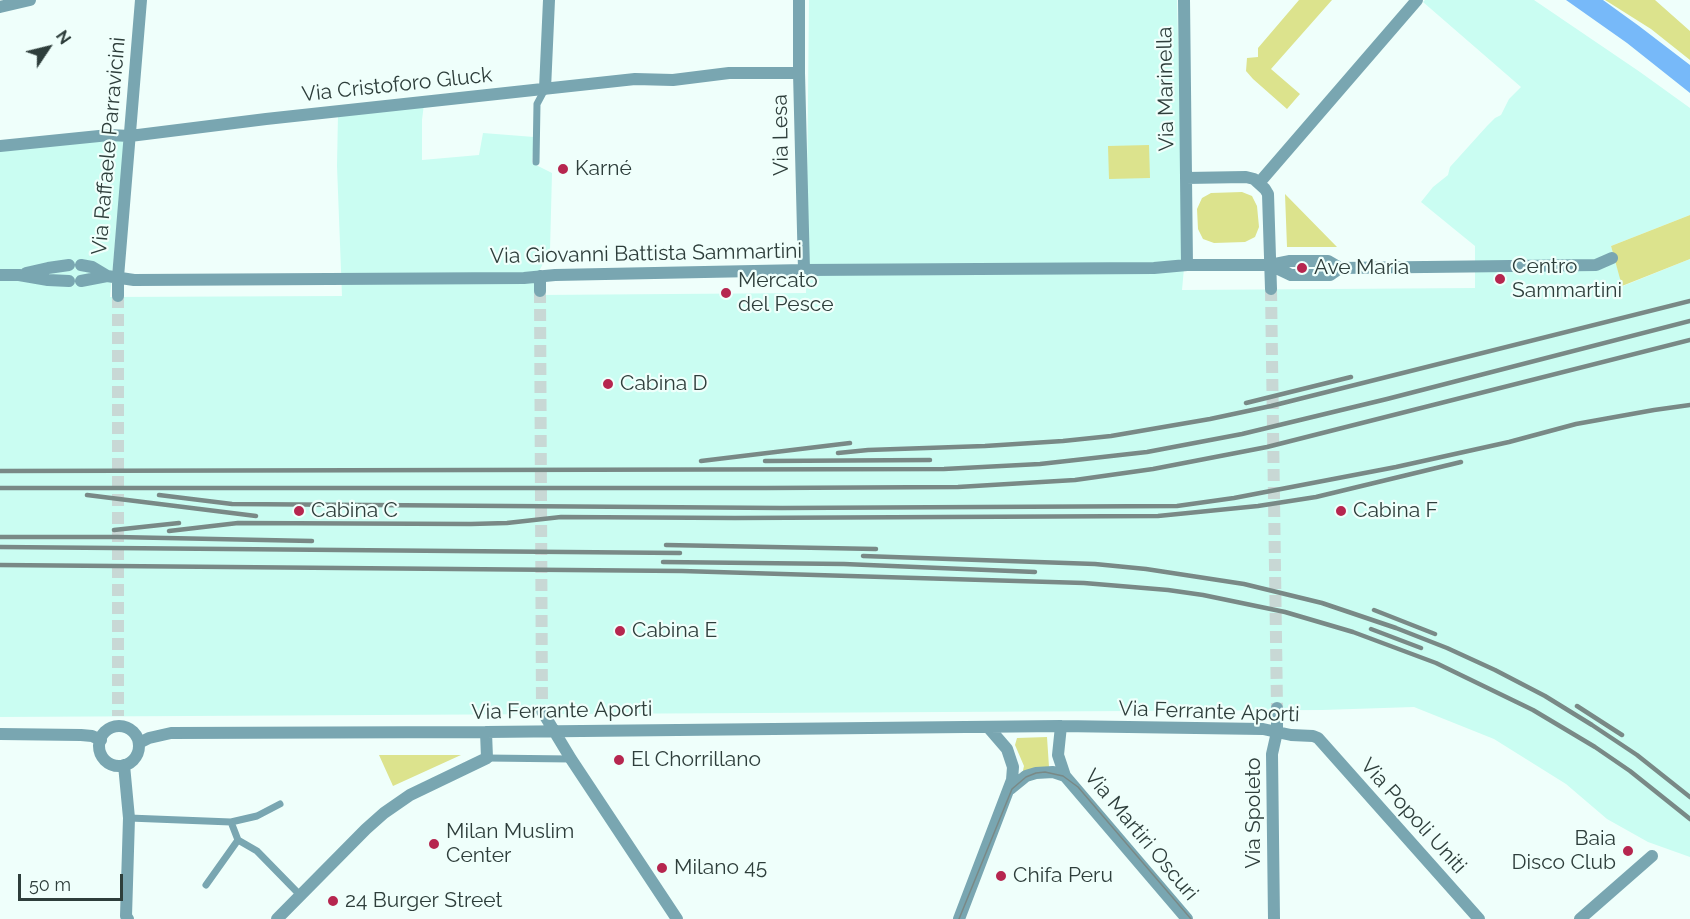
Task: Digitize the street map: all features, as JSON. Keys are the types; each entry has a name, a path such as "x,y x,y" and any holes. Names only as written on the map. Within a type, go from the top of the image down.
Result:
{"street":[{"path":"0,7 30,0"},
{"name":"Via Raffaele Parravicini","path":"118,296 113,277 141,0"},
{"path":"545,89 549,0"},
{"name":"Via Lesa","path":"799,0 804,270"},
{"name":"Via Marinella","path":"1184,0 1186,265"},
{"path":"1259,183 1417,0"},
{"name":"Via Cristoforo Gluck","path":"0,146 109,135 129,136 635,79 673,80 729,73 799,73"},
{"path":"1186,178 1246,177 1254,179 1268,194 1271,289"},
{"path":"1270,265 1290,261 1328,261 1340,268 1596,265 1612,258"},
{"name":"Via Giovanni Battista Sammartini","path":"19,275 75,265 92,267 113,277"},
{"name":"Via Giovanni Battista Sammartini","path":"0,275 75,281 113,277 134,280 524,278 555,275 804,270 1270,265"},
{"path":"540,276 540,291"},
{"name":"Via Spoleto","path":"1274,919 1272,754 1277,732 1277,708"},
{"path":"542,711 571,759 677,919"},
{"path":"119,721 134,733 139,749 134,759 124,765 112,764 103,757 101,740 119,721"},
{"path":"1061,726 1058,755 1065,776"},
{"name":"Via Ferrante Aporti","path":"139,743 171,733 1061,726 1263,729 1318,738"},
{"path":"959,919 1010,789 1013,773 1010,755 988,727"},
{"path":"277,919 366,829 398,803 423,788 487,758 486,732"},
{"path":"0,734 81,735 101,740"},
{"name":"Via Popoli Uniti","path":"1318,738 1479,919"},
{"path":"124,765 129,818 126,916 128,919"},
{"path":"1010,789 1026,776 1036,772 1047,771 1065,776"},
{"name":"Via Martiri Oscuri","path":"1065,776 1187,919"},
{"path":"1580,919 1652,856"}],"lane":[{"path":"536,162 537,104 545,89"},
{"path":"487,758 571,759"},
{"path":"129,818 231,822 257,816 280,804"},
{"path":"231,822 238,840 257,851 300,895"},
{"path":"206,885 238,840"}],"shaded area":[{"path":"809,0 1177,0 1184,268 1182,290 1475,288 1475,246 1421,202 1433,187 1448,175 1450,167 1487,126 1501,115 1509,99 1521,87 1423,2 1425,0 1534,0 1690,108 1690,215 1611,246 1623,286 1690,259 1690,857 1648,842 1607,819 1566,784 1494,739 1414,707 1322,710 0,717 0,149 125,137 110,297 342,296 337,166 338,114 424,104 422,160 479,155 483,133 534,137 532,163 552,173 550,251 538,273 538,295 806,293"}],"green space":[{"path":"1299,0 1332,0 1271,69 1300,94 1287,109 1246,71 1247,58 1258,57 1258,48"},
{"path":"1605,0 1655,0 1690,31 1690,60 1651,29"},
{"path":"1149,145 1150,178 1109,179 1108,146"},
{"path":"1242,192 1252,196 1257,206 1259,227 1255,237 1245,242 1214,243 1203,239 1198,229 1197,209 1202,198 1211,193"},
{"path":"1285,194 1337,247 1287,247"},
{"path":"1690,215 1690,259 1622,286 1611,246"},
{"path":"1047,737 1049,767 1037,767 1022,775 1024,766 1015,745 1017,738"},
{"path":"379,755 461,755 393,786"}],"water":[{"path":"1566,0 1603,0 1639,26 1690,65 1690,93 1627,43"}],"tunnel":[{"path":"1271,289 1277,708"},
{"path":"540,291 542,711"},
{"path":"118,296 118,716"}],"tram line":[{"path":"959,919 1012,789 1026,777 1045,772 1063,776 1078,787 1191,919"}],"railway":[{"path":"838,453 1063,441 1111,436 1210,419 1271,406 1690,301"},
{"path":"0,471 944,469 1040,464 1147,452 1242,434 1690,321"},
{"path":"0,488 958,487 1075,480 1153,469 1267,447 1690,340"},
{"path":"1246,403 1351,377"},
{"path":"159,495 232,504 782,508 1177,506 1234,498 1396,467 1509,442 1576,424 1690,405"},
{"path":"701,461 850,443"},
{"path":"765,461 930,460"},
{"path":"169,531 238,523 471,524 561,517 1158,516 1258,506 1316,497 1461,462"},
{"path":"87,495 256,516"},
{"path":"114,530 179,523"},
{"path":"0,537 312,541"},
{"path":"666,545 876,549"},
{"path":"0,547 680,553"},
{"path":"863,556 1095,564 1146,569 1244,584 1322,603 1447,648 1545,696 1637,755 1690,797"},
{"path":"663,562 844,564 1035,572"},
{"path":"0,565 682,571 1084,583 1203,595 1285,612 1353,632 1436,663 1533,710 1595,747 1630,771 1690,819"},
{"path":"1374,610 1435,634"},
{"path":"1371,629 1421,648"},
{"path":"1577,706 1622,735"}],"place":[{"name":"Karné","path":"563,169"},
{"name":"Ave Maria","path":"1302,268"},
{"name":"Centro Sammartini","path":"1500,279"},
{"name":"Mercato del Pesce","path":"726,293"},
{"name":"Cabina D","path":"608,384"},
{"name":"Cabina C","path":"299,511"},
{"name":"Cabina F","path":"1341,511"},
{"name":"Cabina E","path":"620,631"},
{"name":"El Chorrillano","path":"619,760"},
{"name":"Milan Muslim Center","path":"434,844"},
{"name":"Baia Disco Club","path":"1628,851"},
{"name":"Milano 45","path":"662,868"},
{"name":"Chifa Peru","path":"1001,876"},
{"name":"24 Burger Street","path":"333,901"}]}
